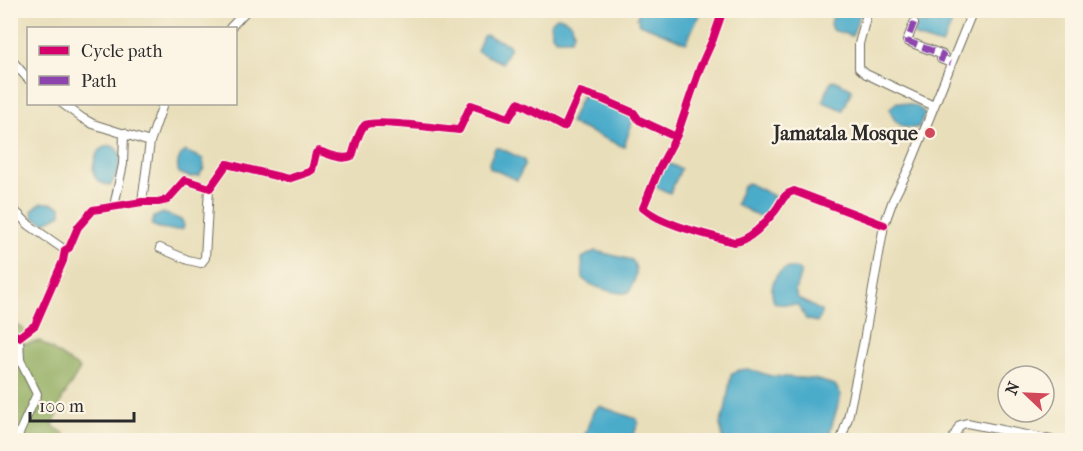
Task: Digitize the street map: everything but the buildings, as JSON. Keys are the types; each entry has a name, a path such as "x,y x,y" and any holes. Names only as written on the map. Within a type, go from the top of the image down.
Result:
{"street":[{"path":"231,27 247,10"},
{"path":"868,10 859,44 859,68 866,74 934,106"},
{"path":"841,441 864,341 884,225 973,10"},
{"path":"722,11 676,137 655,177 643,208 670,222 734,242 743,241 776,210 786,194 794,191 884,225"},
{"path":"914,23 907,40 943,55 941,59 951,63"},
{"path":"10,58 27,78"},
{"path":"209,188 213,186 227,164 288,179 312,170 318,151 349,158 363,128 369,124 395,123 432,129 459,130 471,105 509,118 518,103 563,127 580,92 634,113 639,120 676,137"},
{"path":"64,105 93,124 150,142"},
{"path":"142,202 150,142 163,105"},
{"path":"114,206 123,164 124,133"},
{"path":"19,337 34,325 63,261 65,250 69,248 78,227 93,210 167,200 185,180 209,188"},
{"path":"160,248 201,263 205,258 209,188"},
{"path":"10,206 29,225 65,250"},
{"path":"10,332 19,337"},
{"path":"16,441 37,394 20,360 19,337"},
{"path":"952,441 960,424 968,423 1050,441"}],"green space":[{"path":"10,319 24,330 23,344 40,341 80,369 62,399 53,426 65,434 62,440 11,440"}],"water":[{"path":"639,11 697,11 699,15 686,43 640,24 637,18"},
{"path":"836,11 861,11 852,36 832,30 830,24"},
{"path":"923,11 955,11 956,14 942,45 916,37 913,33 919,20 926,24 929,17 922,13"},
{"path":"557,17 572,24 574,33 571,39 556,39 552,35 551,22"},
{"path":"486,35 510,47 502,63 477,51 483,36"},
{"path":"834,80 852,90 843,110 823,102 830,83"},
{"path":"582,95 634,117 624,147 570,123"},
{"path":"897,102 916,106 925,113 919,127 904,127 896,122 890,108"},
{"path":"109,145 116,148 121,156 118,171 111,185 99,181 93,172 98,152"},
{"path":"495,148 500,148 524,160 525,164 517,180 490,168 489,163"},
{"path":"185,151 203,159 204,168 199,176 189,177 179,173 178,161"},
{"path":"665,162 681,169 670,193 654,186"},
{"path":"748,183 774,196 765,217 758,216 736,204 743,186"},
{"path":"41,203 51,203 61,207 61,214 44,223 33,217 32,211"},
{"path":"163,213 182,220 183,229 159,228 152,225 154,217"},
{"path":"595,251 632,260 636,272 629,292 619,293 605,290 583,279 582,258"},
{"path":"788,268 795,268 801,272 795,291 798,298 821,311 817,322 806,319 798,305 774,302 772,287 776,277"},
{"path":"748,369 771,376 814,379 835,385 841,395 829,440 723,439 720,424 725,411 731,375 739,370"},
{"path":"599,406 637,419 638,423 632,440 585,440 584,437 594,410"}],"marked path":[{"path":"914,23 907,41 943,55 941,59 951,63"}],"cycle path":[{"path":"718,10 722,13 677,135 659,169 643,208 662,220 734,242 757,231 785,196 794,191 884,225"},
{"path":"10,332 19,337 35,325 63,261 65,250 69,248 78,227 93,210 167,200 185,180 210,188 227,164 288,179 312,170 316,153 319,151 340,157 352,156 365,125 394,124 459,130 471,105 509,118 518,103 563,127 580,92 634,113 639,120 676,137"}],"place":[{"name":"Jamatala Mosque","path":"930,133"}]}
